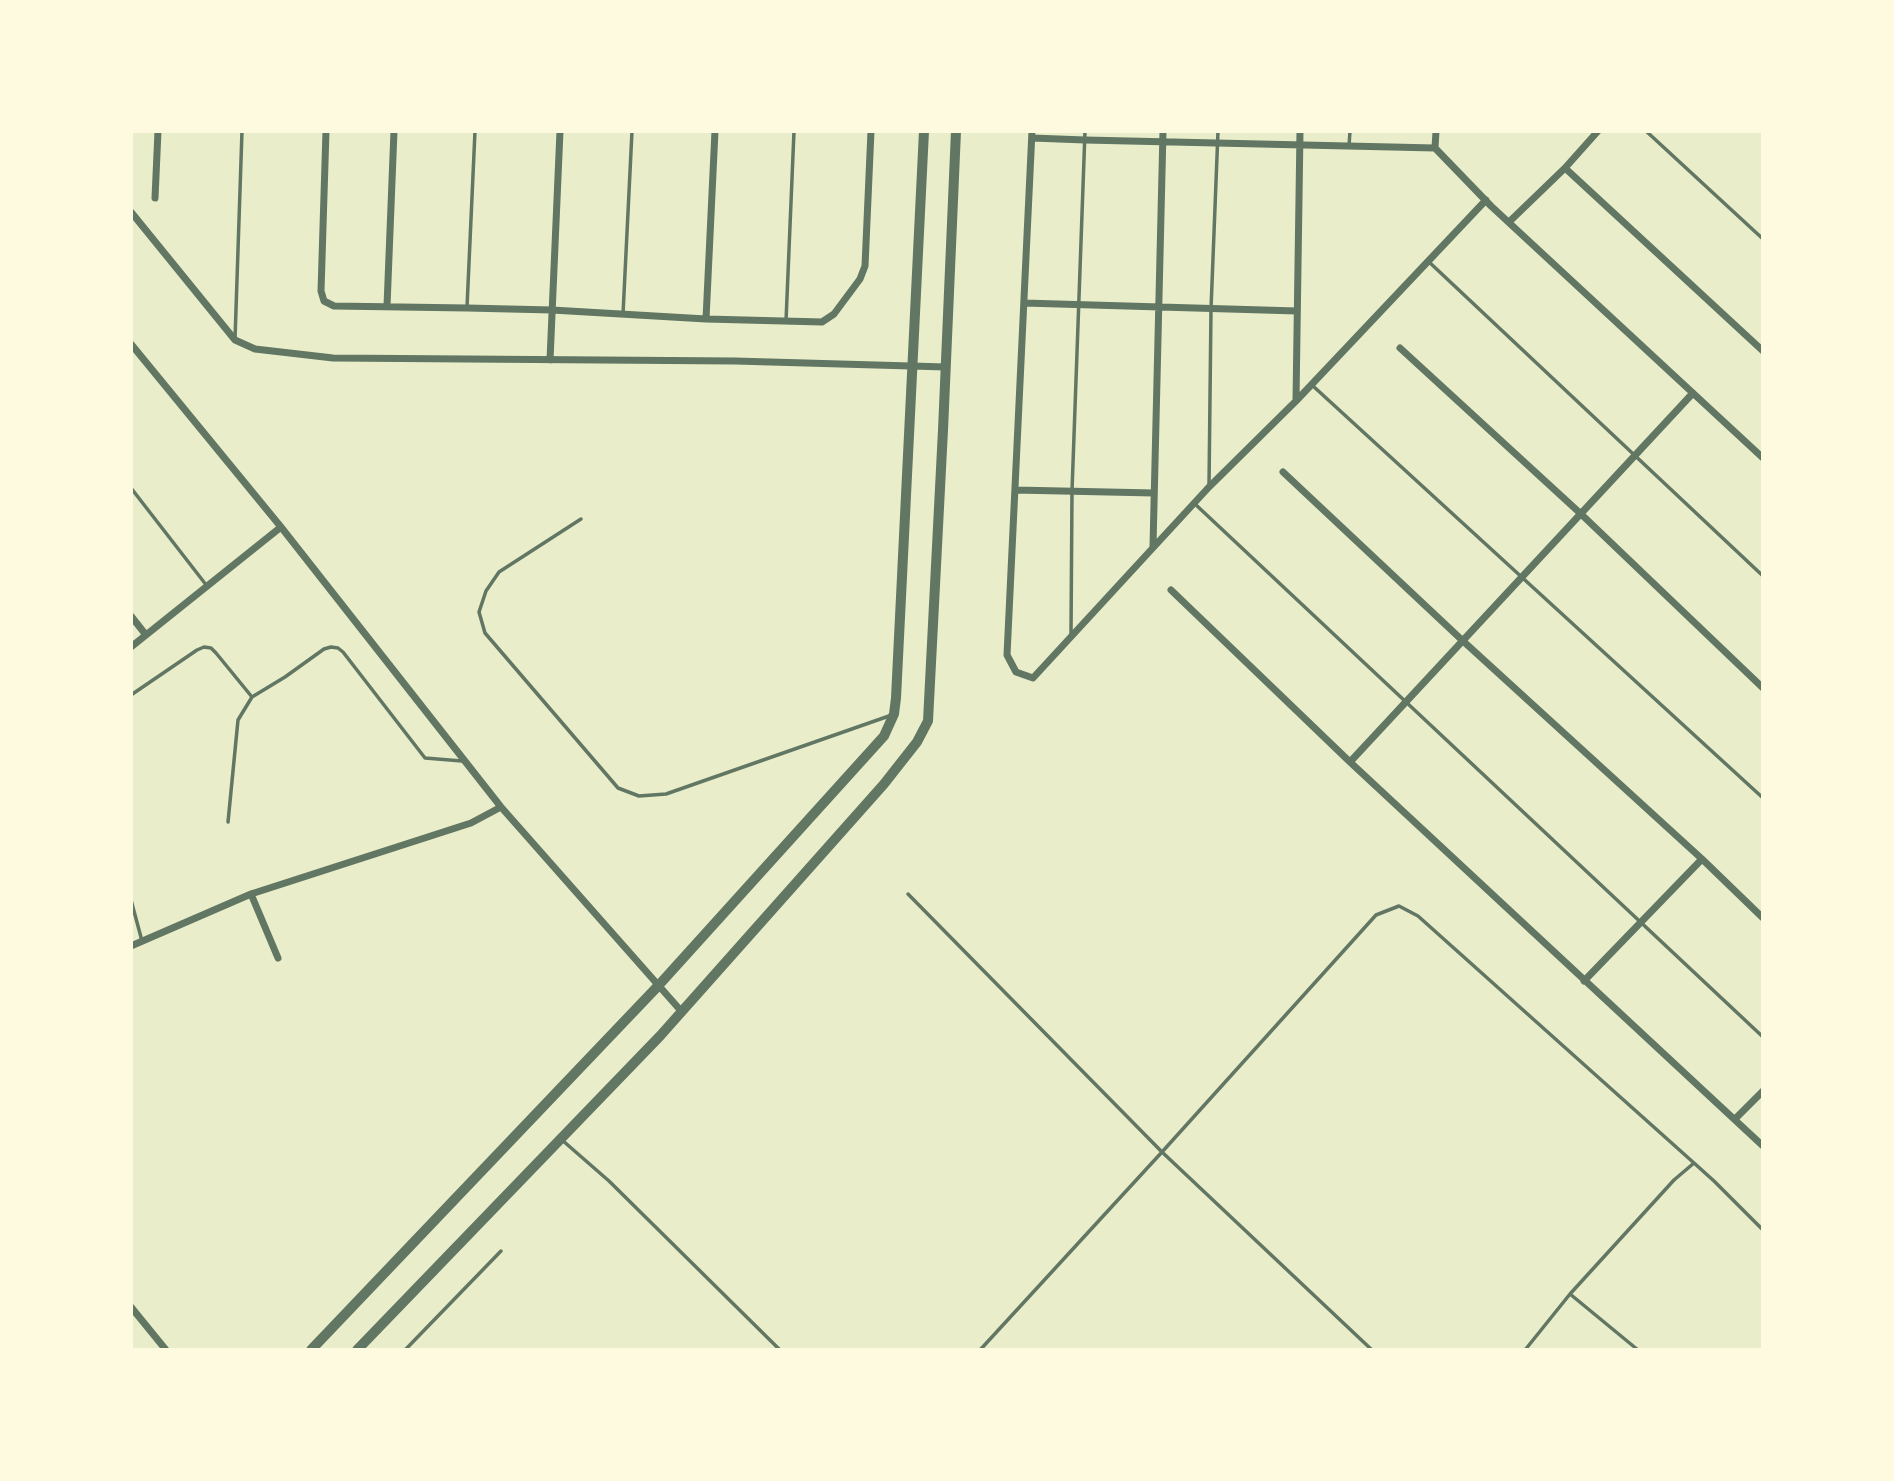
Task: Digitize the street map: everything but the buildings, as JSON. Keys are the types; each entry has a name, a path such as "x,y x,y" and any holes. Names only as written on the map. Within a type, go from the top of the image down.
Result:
{"street":[{"path":"155,198 158,131"},
{"path":"326,131 321,292 324,302 334,306 467,307 822,322 834,314 860,279 864,266 871,131"},
{"path":"387,306 394,131"},
{"path":"550,360 560,131"},
{"path":"706,319 715,131"},
{"path":"311,1350 658,986 884,736 894,714 924,131"},
{"path":"357,1350 682,1012 884,784 917,742 928,721 956,131"},
{"path":"1153,546 1163,131"},
{"path":"1296,401 1300,131"},
{"path":"1435,148 1436,131"},
{"path":"1510,222 1598,131"},
{"path":"1488,203 1428,261 1296,401 1209,487 1033,678 1016,672 1007,655 1032,134 1084,140 1435,148 1488,203 1763,458"},
{"path":"1565,168 1763,351"},
{"path":"131,212 235,340 255,349 333,359 748,362 946,367"},
{"path":"1024,303 1297,311"},
{"path":"131,344 281,527 501,807 682,1012"},
{"path":"1400,348 1581,514 1763,688"},
{"path":"1350,762 1693,393"},
{"path":"1283,472 1763,918"},
{"path":"1015,490 1154,493"},
{"path":"131,647 281,527"},
{"path":"1171,590 1350,762 1763,1146"},
{"path":"131,616 146,635"},
{"path":"131,946 251,894 471,822 501,807"},
{"path":"1584,981 1702,859"},
{"path":"251,894 278,958"},
{"path":"1735,1119 1763,1091"},
{"path":"132,1311 166,1350"}],"lane":[{"path":"235,340 242,131"},
{"path":"467,307 475,131"},
{"path":"623,314 632,131"},
{"path":"786,321 794,131"},
{"path":"1071,635 1072,491 1085,131"},
{"path":"1209,487 1211,309 1218,131"},
{"path":"1349,146 1350,131"},
{"path":"1646,131 1763,239"},
{"path":"1428,261 1763,576"},
{"path":"1311,384 1763,798"},
{"path":"131,488 208,586"},
{"path":"1194,504 1763,1037"},
{"path":"581,519 499,572 486,591 479,612 485,633 618,788 639,796 666,794 894,714"},
{"path":"228,822 238,720 253,697 331,647 343,652 425,758 464,761"},
{"path":"131,695 197,650 211,648 253,697"},
{"path":"908,894 1162,1152 1373,1350"},
{"path":"131,900 142,941"},
{"path":"980,1350 1376,915 1399,906 1418,916 1714,1181 1763,1230"},
{"path":"561,1139 609,1181 780,1350"},
{"path":"1525,1350 1570,1294 1674,1180 1694,1163"},
{"path":"405,1350 501,1251"},
{"path":"1570,1294 1638,1350"}]}
